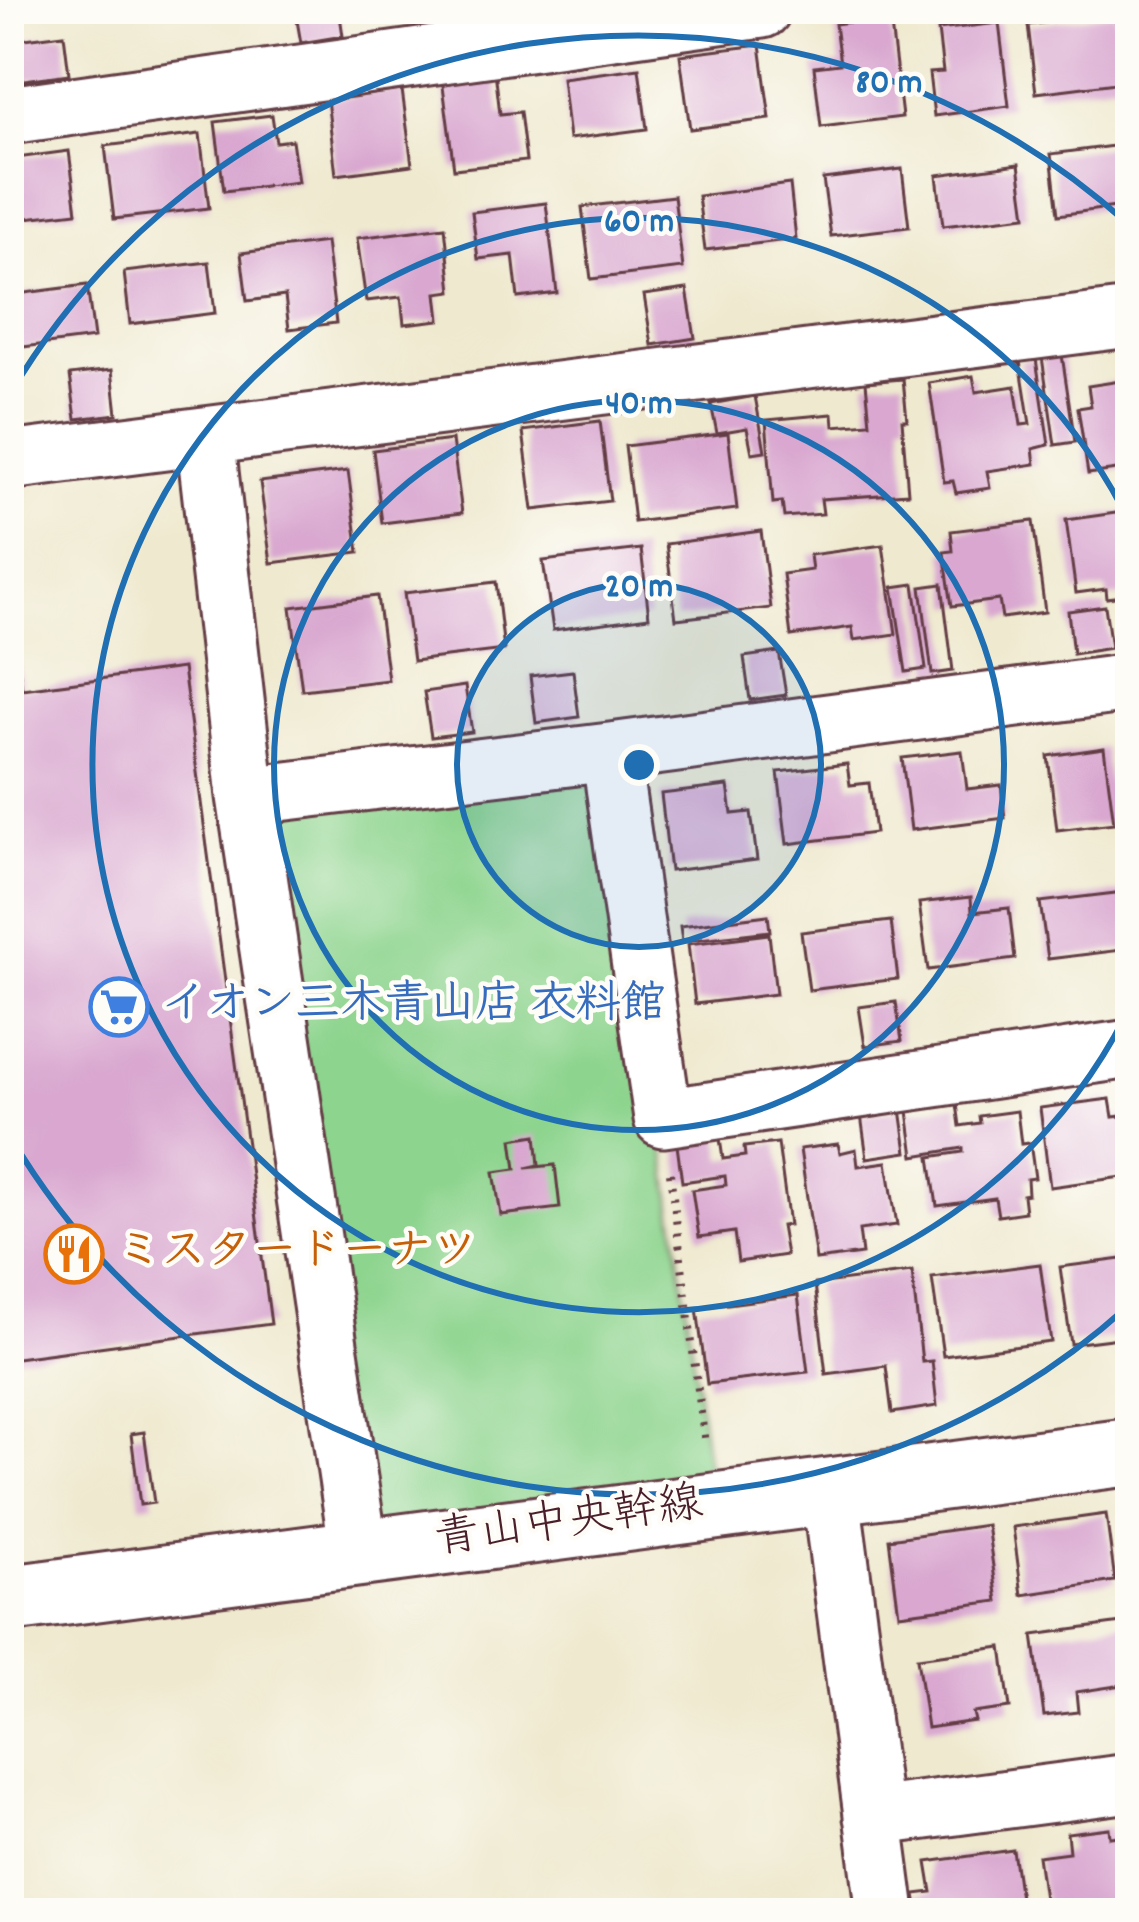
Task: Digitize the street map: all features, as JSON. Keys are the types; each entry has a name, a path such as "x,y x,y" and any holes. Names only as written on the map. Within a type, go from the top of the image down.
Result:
{"street":[{"path":"9,115 762,9"},
{"path":"9,461 1130,318"},
{"path":"205,436 246,796 359,1552"},
{"path":"246,796 1130,682"},
{"path":"610,752 663,1118 1130,1049"},
{"name":"青山中央幹線","path":"9,1599 1130,1452"},
{"path":"830,1490 886,1913"},
{"path":"873,1817 1130,1783"}],"path":[{"path":"663,1118 713,1504"}],"green space":[{"path":"610,752 713,1505 359,1552 246,796"}],"building":[{"path":"295,9 339,9 343,36 301,43"},
{"path":"1115,13 1124,82 1036,93 1028,25"},
{"path":"890,17 902,117 821,127 814,67 840,64 835,24"},
{"path":"999,23 1009,106 934,116 929,73 943,72 938,30"},
{"path":"64,34 69,74 9,82 9,41"},
{"path":"760,45 770,119 690,129 680,55"},
{"path":"639,68 647,129 569,139 562,78"},
{"path":"495,71 500,114 520,112 526,161 454,169 442,78"},
{"path":"402,90 412,165 336,175 327,99"},
{"path":"272,115 276,142 292,140 298,182 224,191 215,122"},
{"path":"200,134 209,208 114,219 105,146"},
{"path":"1129,144 1130,205 1058,215 1051,154"},
{"path":"69,151 77,212 9,220 9,159"},
{"path":"1019,164 1026,216 943,226 937,175"},
{"path":"902,169 909,227 831,236 823,179"},
{"path":"790,184 796,239 705,250 698,196"},
{"path":"674,196 683,268 591,279 582,207"},
{"path":"546,203 557,293 518,298 513,255 478,259 472,212"},
{"path":"445,227 452,291 437,293 440,320 404,324 401,297 366,301 357,238"},
{"path":"326,242 336,323 289,329 285,296 247,301 241,253"},
{"path":"209,262 215,313 130,324 124,272"},
{"path":"87,285 94,338 15,348 9,295"},
{"path":"687,289 695,338 652,345 644,295"},
{"path":"1062,355 1075,442 1055,445 1042,357"},
{"path":"1130,356 1130,457 1123,458 1124,469 1088,474 1078,408 1091,406 1088,386 1127,380 1124,357"},
{"path":"1036,359 1049,445 1033,449 1035,464 987,471 990,488 956,493 953,481 944,482 929,383 973,376 976,392 1015,386 1021,425 1030,424 1020,361"},
{"path":"112,370 117,414 76,419 70,375"},
{"path":"903,379 908,493 821,499 823,514 784,517 782,502 773,503 766,420 833,414 834,426 870,423 866,382"},
{"path":"755,396 765,451 752,453 747,428 717,433 711,404"},
{"path":"600,421 610,501 533,510 523,431"},
{"path":"728,433 737,509 634,522 625,446"},
{"path":"452,440 462,513 382,523 373,450"},
{"path":"348,471 359,552 271,563 260,482"},
{"path":"1130,511 1130,595 1107,598 1106,589 1076,593 1066,520"},
{"path":"1033,521 1045,612 1002,618 999,600 952,606 944,552 953,551 951,531"},
{"path":"761,531 771,608 676,619 666,544"},
{"path":"883,545 896,634 854,640 852,627 791,636 783,574 812,570 810,555"},
{"path":"641,549 649,617 553,630 543,561"},
{"path":"496,582 504,650 413,661 404,593"},
{"path":"914,584 926,669 906,672 893,587"},
{"path":"942,584 953,671 932,674 921,587"},
{"path":"377,596 388,680 302,690 291,607"},
{"path":"1105,606 1111,648 1073,654 1068,611"},
{"name":"イオン三木青山店 衣料館","path":"9,639 15,639 22,689 183,668 271,1324 9,1359"},
{"path":"779,652 786,695 750,700 744,657"},
{"path":"573,671 579,717 536,723 530,676"},
{"path":"465,686 472,732 431,737 424,692"},
{"path":"1104,748 1114,823 1057,830 1048,756"},
{"path":"962,751 967,789 1001,785 1005,818 911,830 902,758"},
{"path":"847,764 850,785 869,783 875,833 787,844 778,772"},
{"path":"728,786 732,814 751,812 757,860 670,871 661,794"},
{"path":"1124,892 1130,949 1048,959 1040,902"},
{"path":"971,897 972,912 1009,908 1015,959 928,970 919,903"},
{"path":"768,915 770,931 682,941 680,926"},
{"path":"891,921 898,979 809,990 801,932"},
{"path":"769,934 776,994 695,1004 688,944"},
{"path":"896,1002 902,1041 865,1046 859,1007"},
{"path":"1110,1099 1113,1117 1130,1115 1130,1176 1050,1187 1040,1108"},
{"path":"957,1104 960,1126 980,1123 979,1116 1017,1111 1021,1144 1030,1143 1035,1178 1027,1179 1025,1212 998,1216 995,1198 937,1206 930,1157 963,1152 963,1148 914,1156 908,1111"},
{"path":"901,1109 907,1152 867,1158 861,1115"},
{"path":"719,1132 723,1159 745,1156 744,1147 778,1143 789,1225 781,1226 786,1255 738,1262 734,1232 699,1237 692,1190 726,1185 725,1176 682,1182 676,1138"},
{"path":"536,1135 539,1165 526,1168 555,1165 560,1208 501,1215 494,1172 516,1169 512,1139"},
{"path":"838,1144 840,1153 856,1149 858,1166 887,1162 897,1225 859,1230 862,1254 816,1260 800,1149"},
{"path":"1130,1258 1130,1347 1119,1349 1119,1338 1071,1344 1060,1267"},
{"path":"1040,1264 1051,1342 943,1356 932,1278"},
{"path":"912,1272 922,1362 932,1361 937,1406 892,1413 886,1366 826,1374 815,1284"},
{"path":"798,1295 808,1372 707,1384 697,1308"},
{"path":"144,1432 154,1503 140,1505 131,1434"},
{"path":"1106,1514 1115,1581 1022,1595 1013,1527"},
{"path":"987,1525 998,1601 899,1614 889,1539"},
{"path":"1129,1622 1130,1684 1076,1692 1078,1712 1044,1716 1033,1635"},
{"path":"1002,1647 1010,1708 973,1713 975,1721 927,1728 917,1658"},
{"path":"1109,1828 1110,1837 1130,1835 1130,1913 1046,1913 1038,1856 1069,1852 1067,1833"},
{"path":"1013,1850 1022,1913 918,1913 915,1894 932,1892 927,1862"}],"place":[{"name":"イオン三木青山店 衣料館","path":"119,1007"},
{"name":"ミスタードーナツ","path":"74,1254"}]}
